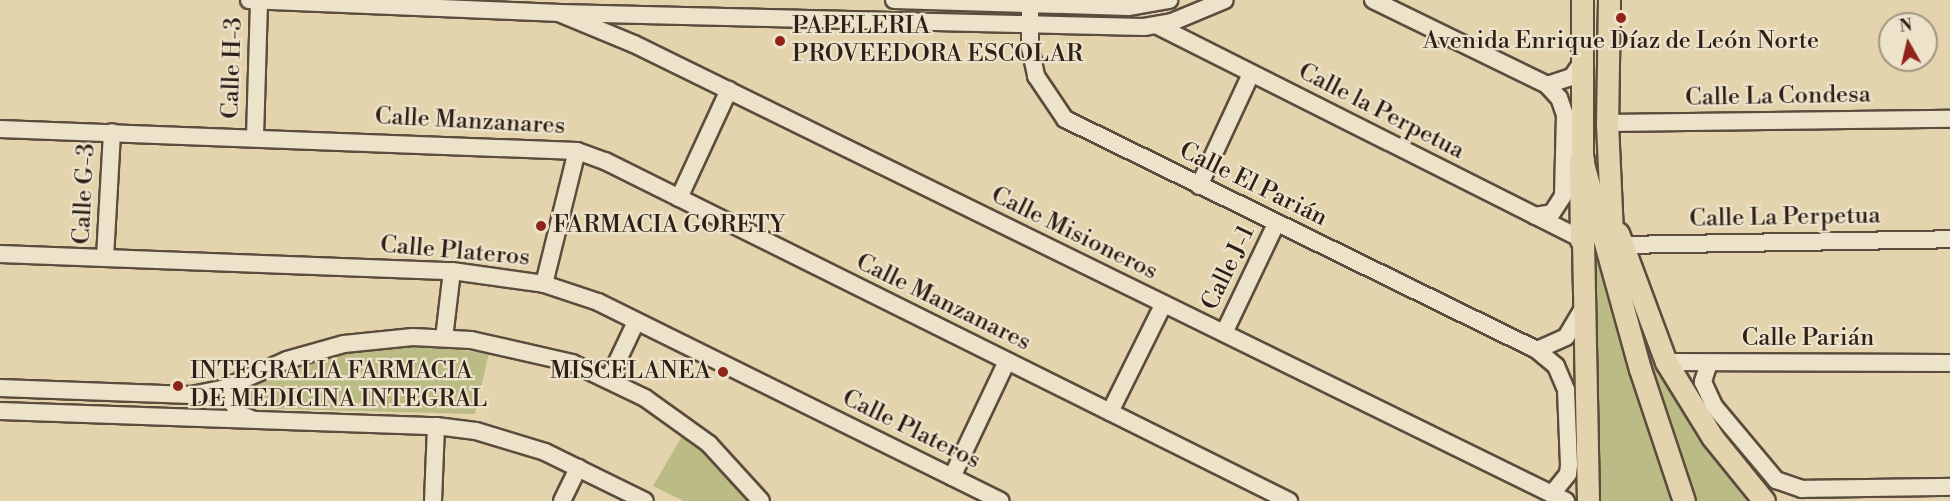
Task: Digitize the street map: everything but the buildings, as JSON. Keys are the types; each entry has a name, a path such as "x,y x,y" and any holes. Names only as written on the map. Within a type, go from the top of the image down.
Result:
{"highway":[{"path":"1582,160 1583,240"}],"main road":[{"path":"1582,0 1582,160 1617,254 1666,362 1713,438 1764,501"},
{"path":"1610,0 1607,123 1611,212 1617,254 1640,369 1684,501"},
{"path":"1583,240 1588,501"}],"street":[{"path":"249,0 344,2 559,13 1158,26 1225,0"},
{"name":"Calle H-3","path":"255,137 259,0"},
{"path":"894,0 1030,2 1128,7 1169,0"},
{"path":"1373,0 1547,85 1558,98 1565,115 1563,196 1552,213 1535,216"},
{"name":"Calle El Parián","path":"1030,2 1036,76 1065,119 1537,350 1556,366 1566,390 1568,474 1559,497"},
{"name":"Calle Misioneros","path":"559,13 729,90 1559,497"},
{"name":"Calle la Perpetua","path":"1158,26 1583,240"},
{"path":"1547,85 1572,77 1582,62"},
{"path":"1199,186 1251,74"},
{"path":"679,198 729,90"},
{"name":"Calle La Condesa","path":"1607,123 1950,119"},
{"name":"Calle Manzanares","path":"0,129 578,151 679,198 1289,501"},
{"name":"Calle G-3","path":"105,258 112,132"},
{"path":"544,285 578,151"},
{"name":"Calle J-1","path":"1224,333 1276,224"},
{"name":"Calle La Perpetua","path":"1617,254 1950,239"},
{"name":"Calle Plateros","path":"0,254 452,271 544,285 598,302 1001,501"},
{"path":"444,338 452,271"},
{"path":"1110,412 1163,304"},
{"path":"1537,350 1566,337 1583,309"},
{"path":"609,379 636,322"},
{"path":"0,388 191,395 222,389 287,360 344,344 378,339 444,338 537,352 609,379 682,422 709,444 761,501"},
{"path":"952,477 1007,361"},
{"name":"Calle Parián","path":"1666,362 1950,363"},
{"path":"1709,363 1703,382 1714,406 1767,473 1802,489 1950,487"},
{"path":"240,381 233,392 233,404 240,414 257,420"},
{"path":"30,389 30,412"},
{"path":"0,411 436,426 508,438 579,468 645,501"},
{"path":"433,501 436,426"},
{"path":"562,501 579,468"},
{"path":"1786,501 1802,489"}],"green space":[{"path":"1598,247 1662,362 1757,501 1601,501 1589,255"},
{"path":"403,345 489,353 475,414 248,408 240,398 245,386 280,370 337,353"},
{"path":"684,433 727,469 754,501 684,501 653,486"}],"place":[{"name":"Avenida Enrique Díaz de León Norte","path":"1621,18"},
{"name":"PAPELERIA PROVEEDORA ESCOLAR","path":"780,41"},
{"name":"FARMACIA GORETY","path":"541,226"},
{"name":"MISCELANEA","path":"723,372"},
{"name":"INTEGRALIA FARMACIA DE MEDICINA INTEGRAL","path":"178,386"}]}
